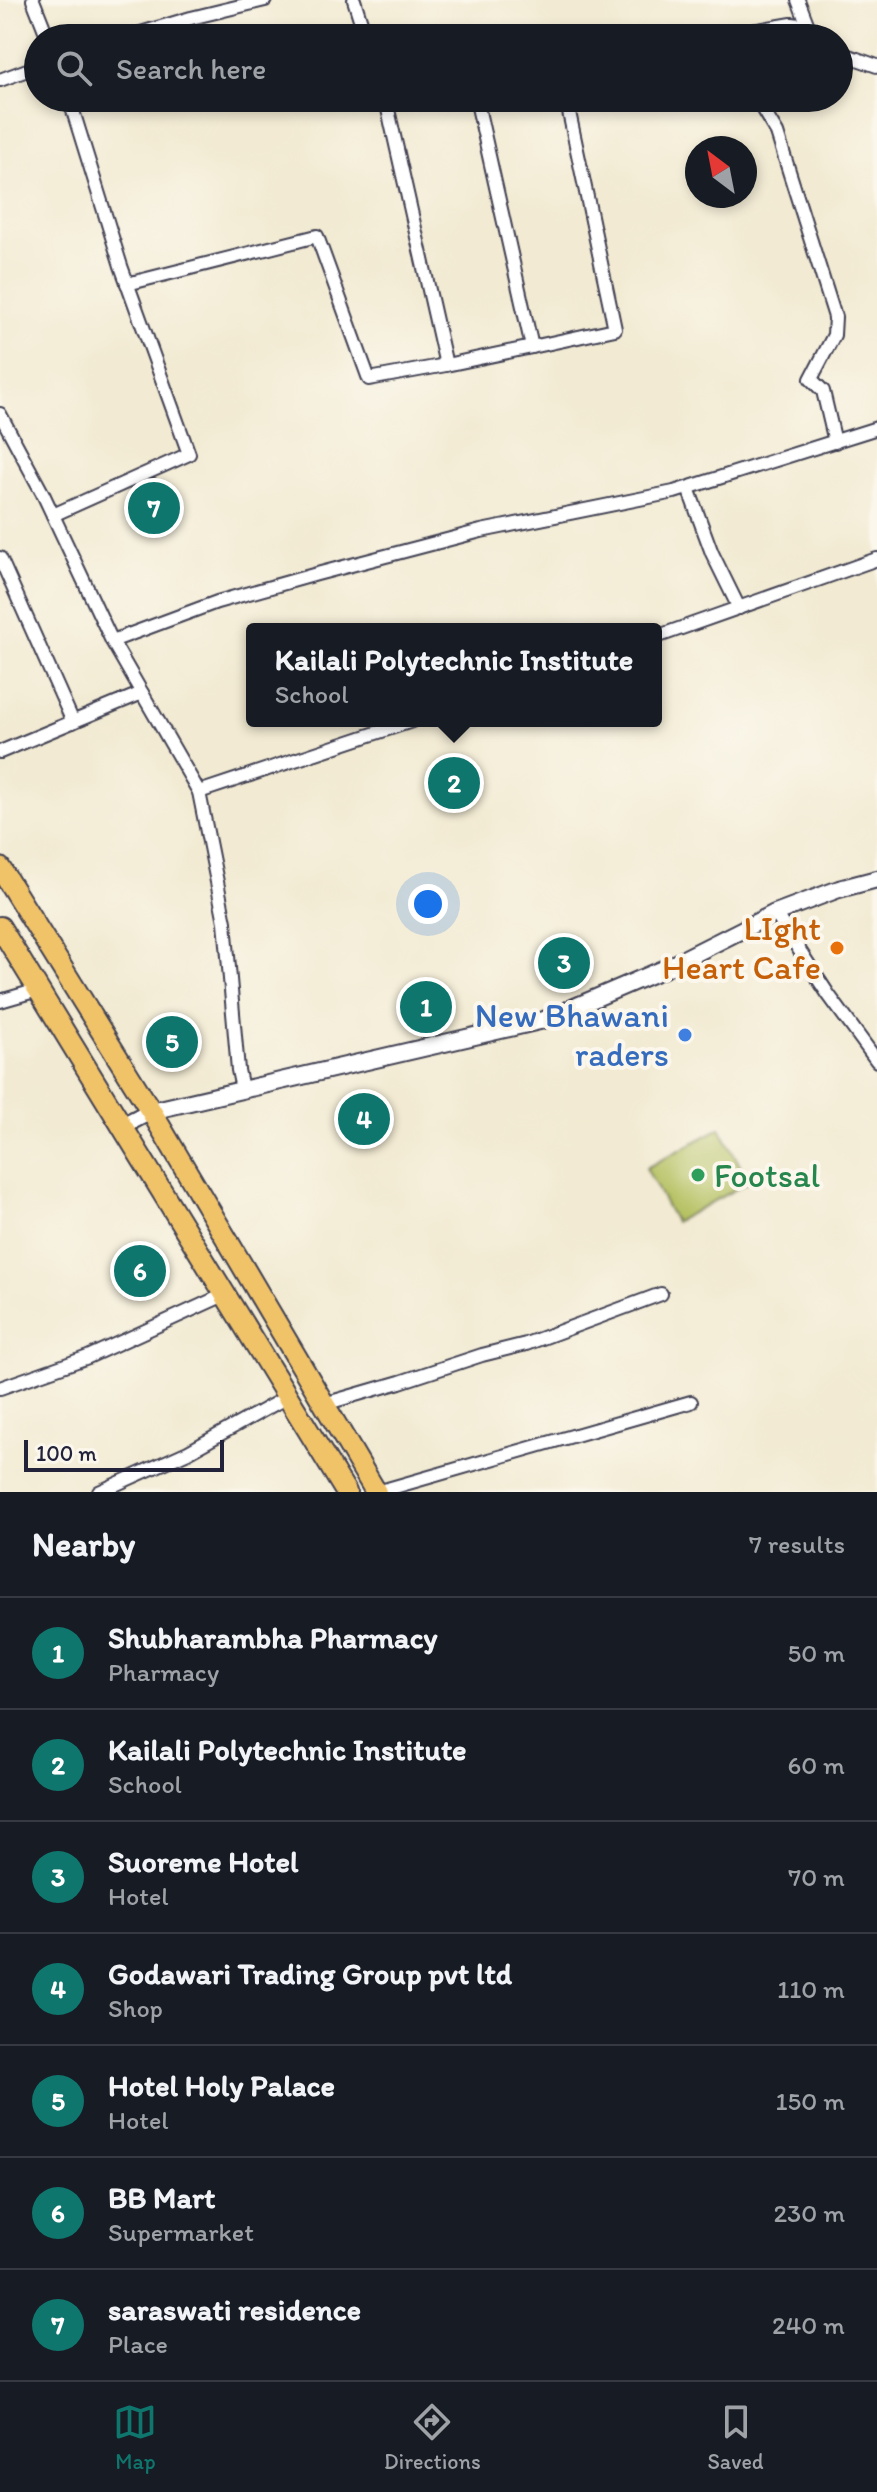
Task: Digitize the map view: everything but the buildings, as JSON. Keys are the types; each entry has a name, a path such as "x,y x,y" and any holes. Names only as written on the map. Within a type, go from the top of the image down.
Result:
{"highway":[{"path":"0,868 151,1111 377,1492"},
{"path":"0,927 346,1492"}],"street":[{"path":"33,0 42,24"},
{"path":"171,24 265,0"},
{"path":"354,0 362,24"},
{"path":"798,0 807,24"},
{"path":"853,57 877,66"},
{"path":"0,80 24,71"},
{"path":"53,515 189,454 127,284 73,112"},
{"path":"388,112 446,365"},
{"path":"479,112 532,347"},
{"path":"127,284 317,236 369,379 615,329 569,112"},
{"path":"764,112 777,133 835,317 834,335 811,379 823,391 835,442"},
{"path":"0,414 53,515 112,641 199,792 225,922 242,1089"},
{"path":"112,641 217,602 317,574 481,531 688,488 877,428"},
{"path":"688,488 712,553 739,608"},
{"path":"0,558 73,722"},
{"path":"662,635 877,559"},
{"path":"0,752 142,693"},
{"path":"199,792 394,727"},
{"path":"122,1126 151,1111 544,1020 666,968 775,913 839,889 877,879"},
{"path":"775,913 877,1061"},
{"path":"0,1001 38,990"},
{"path":"324,1404 526,1344 661,1294"},
{"path":"0,1388 88,1357 224,1295"},
{"path":"99,1492 188,1452 287,1397"},
{"path":"377,1492 691,1402"}],"green space":[{"name":"Footsal","path":"720,1128 749,1182 675,1222 646,1168"}],"place":[{"name":"saraswati residence","path":"154,508"},
{"name":"Kailali Polytechnic Institute","path":"454,783"},
{"name":"LIght Heart Cafe","path":"837,948"},
{"name":"Suoreme Hotel","path":"564,963"},
{"name":"Shubharambha Pharmacy","path":"426,1007"},
{"name":"New Bhawani raders","path":"685,1035"},
{"name":"Hotel Holy Palace","path":"172,1042"},
{"name":"Godawari Trading Group pvt ltd","path":"364,1119"},
{"name":"Footsal","path":"698,1175"},
{"name":"BB Mart","path":"140,1271"}]}
